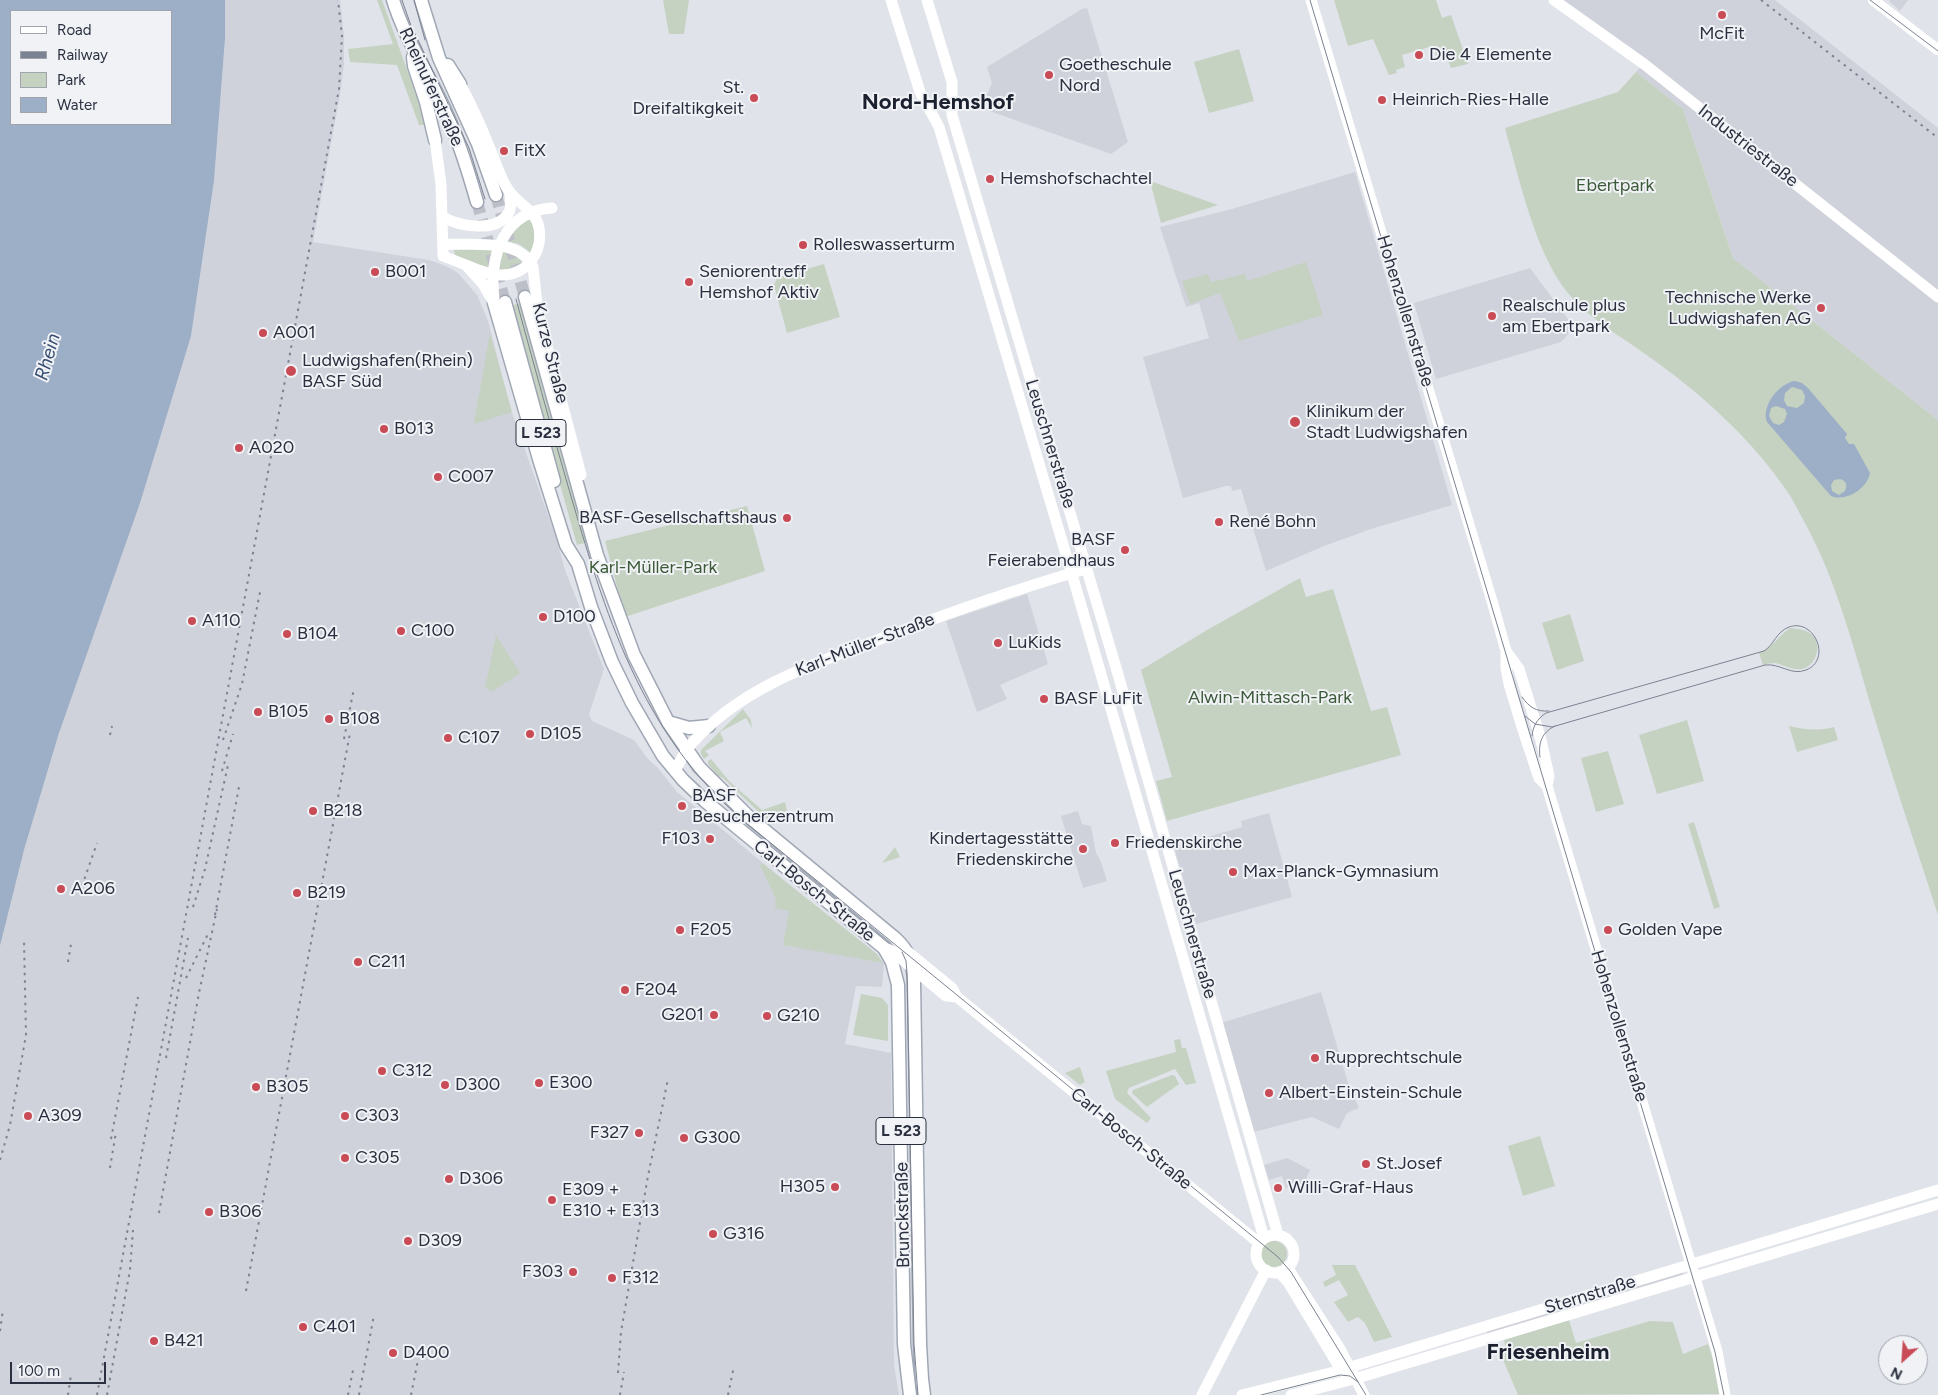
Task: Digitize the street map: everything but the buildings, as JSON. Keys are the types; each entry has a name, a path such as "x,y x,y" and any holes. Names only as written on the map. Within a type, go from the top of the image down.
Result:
{"main road":[{"name":"Rheinuferstraße","path":"393,0 404,32 436,91 457,139 477,202"},
{"name":"Rheinuferstraße","path":"421,0 435,47 478,144 496,195"},
{"path":"435,47 460,84"},
{"path":"413,50 414,66 426,102 435,140"},
{"name":"L 523","path":"524,297 581,502"},
{"name":"Carl-Bosch-Straße","path":"500,302 591,607 619,678 663,756 675,771 720,814 884,948"},
{"name":"Carl-Bosch-Straße","path":"581,502 610,595 634,655 668,722 687,750 718,787 763,830 894,938 908,952"},
{"path":"619,678 633,688 639,686 645,679"},
{"path":"668,722 689,728 709,726"},
{"name":"Brunckstraße","path":"884,948 896,971 898,985 904,1344 910,1395"},
{"name":"Brunckstraße","path":"908,952 914,969 920,1344 924,1395"}],"street":[{"name":"Leuschnerstraße","path":"891,0 920,92 936,120 1072,573 1262,1240"},
{"name":"Leuschnerstraße","path":"927,0 952,82 952,115 1087,569 1278,1235"},
{"name":"Hohenzollernstraße","path":"1311,0 1506,651 1518,669 1541,740 1549,776 1547,786 1717,1351 1725,1395"},
{"name":"Industriestraße","path":"1554,0 1644,64 1938,297"},
{"path":"1873,0 1938,50"},
{"path":"442,217 464,226 477,226 500,221 509,212 510,193 478,119 460,84"},
{"name":"Rheinuferstraße","path":"435,140 439,167 443,250"},
{"path":"510,193 544,211 548,217 540,229"},
{"path":"540,229 544,211"},
{"path":"500,302 492,274 500,246 510,228 544,211"},
{"name":"Kurze Straße","path":"540,229 533,268 538,313 583,486 581,502"},
{"path":"443,250 500,246 534,258"},
{"name":"L 523","path":"443,250 466,265 492,274 509,275 522,270 534,258"},
{"name":"L 523","path":"466,265 500,302"},
{"name":"Karl-Müller-Straße","path":"675,771 687,750 709,726 744,699 773,682 804,668 941,616 1087,569"},
{"name":"Carl-Bosch-Straße","path":"884,948 892,951 946,996 957,997"},
{"name":"Carl-Bosch-Straße","path":"908,952 952,988 957,997 1262,1240"},
{"path":"1932,1192 1936,1204"},
{"name":"Sternstraße","path":"1242,1395 1346,1368 1932,1192"},
{"name":"Sternstraße","path":"1291,1395 1355,1379 1936,1204"},
{"path":"1848,1218 1851,1230"},
{"path":"1278,1235 1288,1241 1292,1248 1293,1256 1283,1270 1266,1270 1260,1265 1256,1251 1262,1240 1278,1235"},
{"path":"1784,1237 1788,1249"},
{"path":"1202,1395 1266,1270"},
{"path":"1283,1270 1313,1306 1346,1368 1364,1395"},
{"path":"1594,1293 1598,1306"},
{"path":"1208,1383 1214,1395"}],"shaded area":[{"path":"225,0 340,0 344,36 344,63 313,242 429,260 458,273 477,295 488,321 511,410 556,538 565,570 604,669 589,714 592,721 634,740 677,792 884,963 882,987 856,986 845,1044 891,1053 894,1365 899,1395 0,1395 0,946 24,850 59,733 191,336 214,181 225,39"},
{"path":"1562,0 1775,0 1938,128 1938,420 1733,258 1683,109 1636,72 1646,60"},
{"path":"1890,0 1908,0 1900,11"},
{"name":"Goetheschule Nord","path":"1087,8 1128,142 1111,154 981,108 992,83 987,67 1082,9"},
{"name":"Klinikum der Stadt Ludwigshafen","path":"1355,172 1452,505 1371,529 1324,546 1266,571 1241,489 1232,491 1231,486 1226,486 1183,498 1143,357 1209,338 1199,303 1186,307 1160,227 1232,209"},
{"name":"Realschule plus am Ebertpark","path":"1530,268 1573,326 1566,337 1561,342 1436,379 1414,303"},
{"name":"LuKids","path":"1027,594 1048,664 1000,685 1007,699 977,712 946,621"},
{"name":"Kindertagesstätte Friedenskirche","path":"1078,811 1082,824 1091,826 1096,853 1107,881 1083,888 1061,816"},
{"name":"Max-Planck-Gymnasium","path":"1269,813 1292,897 1196,924 1174,847 1242,827 1241,821"},
{"path":"1321,992 1348,1083 1359,1108 1347,1113 1339,1129 1312,1117 1250,1133 1218,1024"},
{"path":"1287,1158 1310,1170 1304,1183 1286,1188 1282,1176 1269,1180 1264,1165"},
{"path":"1682,1270 1684,1277 1488,1335 1486,1330"}],"green space":[{"path":"377,0 382,0 413,86 417,87 424,125 419,125 397,65 350,62 348,49 393,44"},
{"path":"663,0 689,0 684,34 669,34"},
{"path":"1334,0 1436,0 1442,18 1451,15 1468,64 1451,68 1446,55 1437,57 1433,46 1402,55 1405,67 1396,70 1397,73 1389,75 1373,39 1348,46"},
{"path":"1239,49 1254,101 1209,113 1194,62"},
{"name":"Ebertpark","path":"1636,72 1683,109 1733,258 1938,420 1938,915 1889,766 1836,593 1817,546 1792,499 1773,472 1727,420 1674,375 1598,321 1576,302 1556,276 1546,257 1529,214 1505,128 1618,92"},
{"path":"1150,181 1218,205 1161,223"},
{"path":"531,216 536,239 531,253 519,244 506,241 512,230"},
{"path":"453,247 492,248 487,270 456,258"},
{"path":"510,250 525,264 499,273 497,257 501,252"},
{"path":"1306,262 1323,315 1239,341 1220,293 1190,304 1182,281 1208,274 1211,282 1245,274 1247,281"},
{"path":"824,264 840,317 787,333 774,285 777,278"},
{"path":"521,303 588,542 577,545 510,306"},
{"path":"490,333 512,412 474,424 474,423"},
{"name":"Karl-Müller-Park","path":"747,506 765,571 625,617 605,541"},
{"name":"Alwin-Mittasch-Park","path":"1300,578 1306,597 1333,589 1371,711 1387,707 1401,755 1167,821 1156,781 1172,777 1141,670 1207,630"},
{"path":"1570,614 1584,661 1557,670 1542,623"},
{"path":"1790,628 1807,632 1815,639 1817,653 1813,662 1801,669 1793,669 1775,663 1763,665 1759,653 1768,648"},
{"path":"496,635 520,673 493,691 485,688"},
{"path":"743,709 751,720 752,728 746,718 720,732 724,741 705,751 709,755 704,759 701,750"},
{"path":"1687,720 1704,781 1657,794 1639,735"},
{"path":"1789,726 1812,730 1834,727 1838,740 1797,752"},
{"path":"1608,751 1624,804 1596,812 1581,758"},
{"path":"711,759 729,781 762,810 785,802 787,811 766,819 723,778 718,776 708,764 708,761"},
{"path":"686,792 807,891 703,809"},
{"path":"1694,822 1720,907 1714,909 1688,824"},
{"path":"895,847 900,857 882,863"},
{"path":"762,863 877,954 883,963 783,945 789,911 775,908 776,899 760,865"},
{"path":"861,994 882,998 888,1005 888,1041 853,1035"},
{"path":"1180,1039 1182,1048 1186,1048 1196,1083 1186,1085 1175,1069 1129,1088 1127,1093 1151,1118 1147,1123 1115,1099 1106,1071 1176,1052 1174,1040"},
{"path":"1080,1067 1085,1082 1080,1085 1065,1073"},
{"path":"1172,1075 1175,1076 1179,1084 1147,1107 1132,1093 1133,1090"},
{"path":"1540,1136 1555,1186 1523,1196 1508,1146"},
{"path":"1274,1241 1283,1245 1287,1254 1283,1263 1274,1267 1265,1263 1261,1254 1265,1245"},
{"path":"1332,1265 1355,1265 1392,1337 1374,1342 1365,1323 1358,1317 1348,1322 1334,1302 1348,1295 1339,1280 1325,1287 1323,1282 1336,1275"},
{"path":"1569,1320 1576,1343 1650,1321 1673,1322 1683,1354 1708,1344 1722,1394 1518,1395 1499,1350 1506,1348 1504,1340"}],"water":[{"name":"Rhein","path":"0,0 225,0 225,39 214,181 191,336 140,503 59,733 24,850 0,946"},
{"path":"1795,381 1802,383 1808,388 1847,434 1845,438 1849,444 1854,444 1870,473 1865,484 1855,493 1843,497 1831,496 1767,422 1766,416 1769,403 1783,386","holes":["1792,387 1802,390 1805,396 1804,403 1797,408 1787,406 1784,400 1785,393","1776,406 1785,409 1787,414 1784,422 1779,425 1773,423 1769,416 1771,408","1840,479 1846,484 1845,491 1839,495 1832,491 1831,485 1834,480"]}],"tunnel":[{"path":"496,195 525,297"},
{"path":"477,202 505,302"}],"tram line":[{"path":"402,0 410,23 469,148 485,199"},
{"path":"414,0 425,40"},
{"path":"1310,0 1715,1352 1724,1395"},
{"path":"1870,0 1938,51"},
{"path":"516,299 596,580 631,668 653,710 678,750 709,787 745,822 1278,1257 1291,1272 1366,1395"},
{"path":"1525,716 1535,724 1552,727 1765,665 1776,666 1790,671 1806,670 1814,665 1818,658 1817,641 1813,634 1806,629 1798,626 1789,627 1781,632 1764,651 1546,713 1540,718 1536,723 1534,726 1532,736"},
{"path":"1522,697 1533,708 1540,711 1549,711"},
{"path":"1540,757 1542,739 1547,731 1555,726"},
{"path":"902,952 906,961 907,973 914,1344 918,1395"},
{"path":"1261,1395 1340,1375 1350,1376 1358,1382"}],"railway":[{"path":"97,1395 339,89 342,36 338,0"},
{"path":"1761,0 1938,138"},
{"path":"223,740 242,684 260,592"},
{"path":"344,739 354,688"},
{"path":"110,735 112,726"},
{"path":"246,1291 350,733"},
{"path":"222,771 233,734"},
{"path":"193,907 205,869 228,765"},
{"path":"215,915 239,787"},
{"path":"82,886 97,843"},
{"path":"159,1213 199,993 217,909"},
{"path":"186,978 208,934"},
{"path":"166,1058 188,938"},
{"path":"0,1160 10,1125 26,1035 24,940"},
{"path":"68,962 71,944"},
{"path":"111,1139 138,997"},
{"path":"618,1373 621,1332 648,1176 668,1079"},
{"path":"110,1168 116,1132"},
{"path":"107,1395 130,1270 133,1230"},
{"path":"0,1331 3,1309"},
{"path":"359,1395 374,1315"},
{"path":"411,1395 418,1360"},
{"path":"728,1395 734,1366"},
{"path":"348,1395 353,1370"},
{"path":"620,1395 624,1372"},
{"path":"68,1395 71,1375"}],"place":[{"name":"McFit","path":"1722,15"},
{"name":"Die 4 Elemente","path":"1419,55"},
{"name":"Goetheschule Nord","path":"1049,75"},
{"name":"St. Dreifaltikgkeit","path":"754,98"},
{"name":"Heinrich-Ries-Halle","path":"1382,100"},
{"name":"FitX","path":"504,151"},
{"name":"Hemshofschachtel","path":"990,179"},
{"name":"Rolleswasserturm","path":"803,245"},
{"name":"B001","path":"375,272"},
{"name":"Seniorentreff Hemshof Aktiv","path":"689,282"},
{"name":"Technische Werke Ludwigshafen AG","path":"1821,308"},
{"name":"Realschule plus am Ebertpark","path":"1492,316"},
{"name":"A001","path":"263,333"},
{"name":"Ludwigshafen(Rhein) BASF Süd","path":"291,371"},
{"name":"Klinikum der Stadt Ludwigshafen","path":"1295,422"},
{"name":"B013","path":"384,429"},
{"name":"A020","path":"239,448"},
{"name":"C007","path":"438,477"},
{"name":"BASF-Gesellschaftshaus","path":"787,518"},
{"name":"René Bohn","path":"1219,522"},
{"name":"BASF Feierabendhaus","path":"1125,550"},
{"name":"D100","path":"543,617"},
{"name":"A110","path":"192,621"},
{"name":"C100","path":"401,631"},
{"name":"B104","path":"287,634"},
{"name":"LuKids","path":"998,643"},
{"name":"BASF LuFit","path":"1044,699"},
{"name":"B105","path":"258,712"},
{"name":"B108","path":"329,719"},
{"name":"D105","path":"530,734"},
{"name":"C107","path":"448,738"},
{"name":"BASF Besucherzentrum","path":"682,806"},
{"name":"B218","path":"313,811"},
{"name":"F103","path":"710,839"},
{"name":"Friedenskirche","path":"1115,843"},
{"name":"Kindertagesstätte Friedenskirche","path":"1083,849"},
{"name":"Max-Planck-Gymnasium","path":"1233,872"},
{"name":"A206","path":"61,889"},
{"name":"B219","path":"297,893"},
{"name":"F205","path":"680,930"},
{"name":"Golden Vape","path":"1608,930"},
{"name":"C211","path":"358,962"},
{"name":"F204","path":"625,990"},
{"name":"G201","path":"714,1015"},
{"name":"G210","path":"767,1016"},
{"name":"Rupprechtschule","path":"1315,1058"},
{"name":"C312","path":"382,1071"},
{"name":"E300","path":"539,1083"},
{"name":"D300","path":"445,1085"},
{"name":"B305","path":"256,1087"},
{"name":"Albert-Einstein-Schule","path":"1269,1093"},
{"name":"A309","path":"28,1116"},
{"name":"C303","path":"345,1116"},
{"name":"F327","path":"639,1133"},
{"name":"G300","path":"684,1138"},
{"name":"C305","path":"345,1158"},
{"name":"St.Josef","path":"1366,1164"},
{"name":"D306","path":"449,1179"},
{"name":"H305","path":"835,1187"},
{"name":"Willi-Graf-Haus","path":"1278,1188"},
{"name":"E309 + E310 + E313","path":"552,1200"},
{"name":"B306","path":"209,1212"},
{"name":"G316","path":"713,1234"},
{"name":"D309","path":"408,1241"},
{"name":"F303","path":"573,1272"},
{"name":"F312","path":"612,1278"},
{"name":"C401","path":"303,1327"},
{"name":"B421","path":"154,1341"},
{"name":"D400","path":"393,1353"}],"district":[{"name":"Nord-Hemshof","path":"938,103"},
{"name":"Friesenheim","path":"1548,1353"}]}
